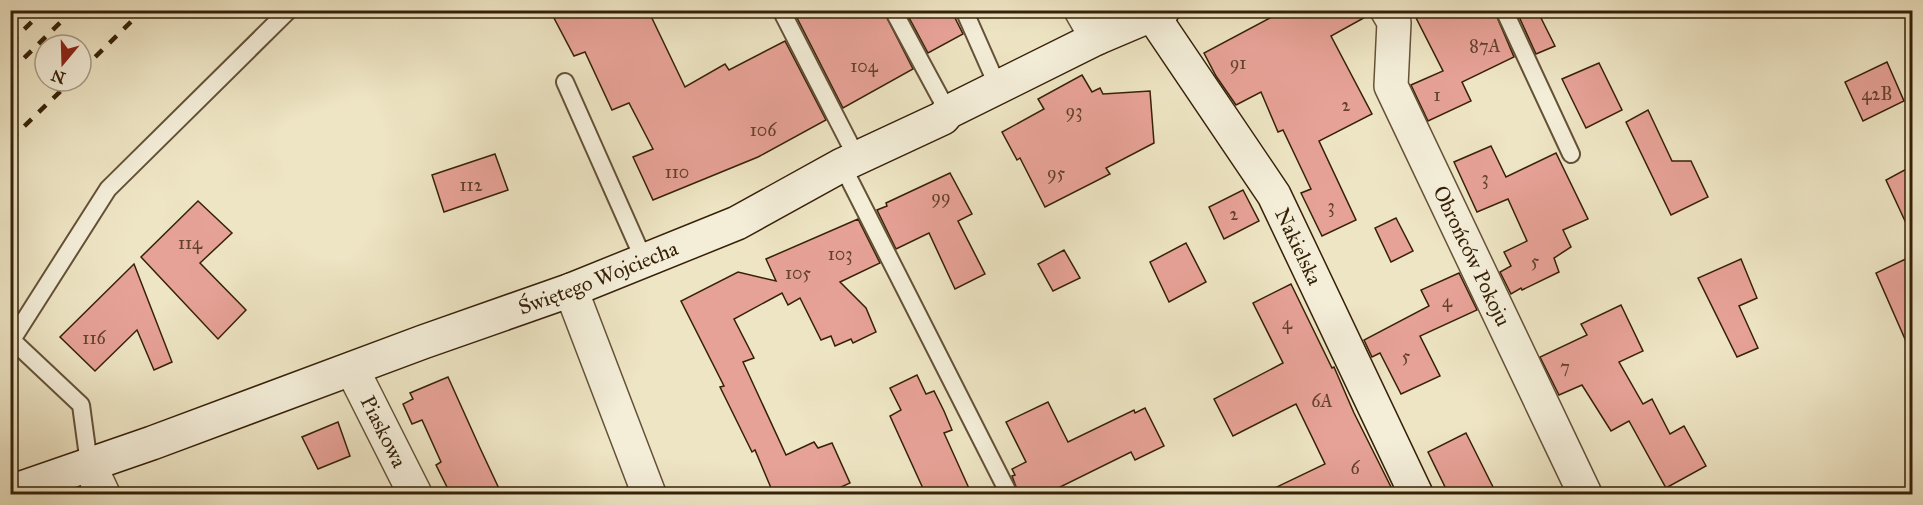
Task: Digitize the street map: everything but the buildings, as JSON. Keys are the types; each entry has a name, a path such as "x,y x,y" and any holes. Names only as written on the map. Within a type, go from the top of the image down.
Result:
{"street":[{"name":"Obrońców Pokoju","path":"1388,10 1394,22 1391,86 1585,495"},
{"name":"Świętego Wojciecha","path":"10,492 152,443 571,290 737,223 849,161 943,118 948,112 998,87 1089,24 1158,13"},
{"name":"Nakielska","path":"1158,13 1274,195 1416,495"},
{"path":"571,290 649,495"},
{"name":"Piaskowa","path":"352,369 415,495"},
{"path":"89,464 103,495"}],"lane":[{"path":"89,464 81,405 12,342 108,189 289,10"},
{"path":"781,10 849,161 1009,495"},
{"path":"893,10 948,112"},
{"path":"964,10 998,87"},
{"path":"1504,10 1571,154"},
{"path":"565,82 644,260"}],"railway":[{"path":"10,43 44,10"},
{"path":"10,72 73,10"},
{"path":"93,59 143,10"},
{"path":"10,140 59,93"}]}
